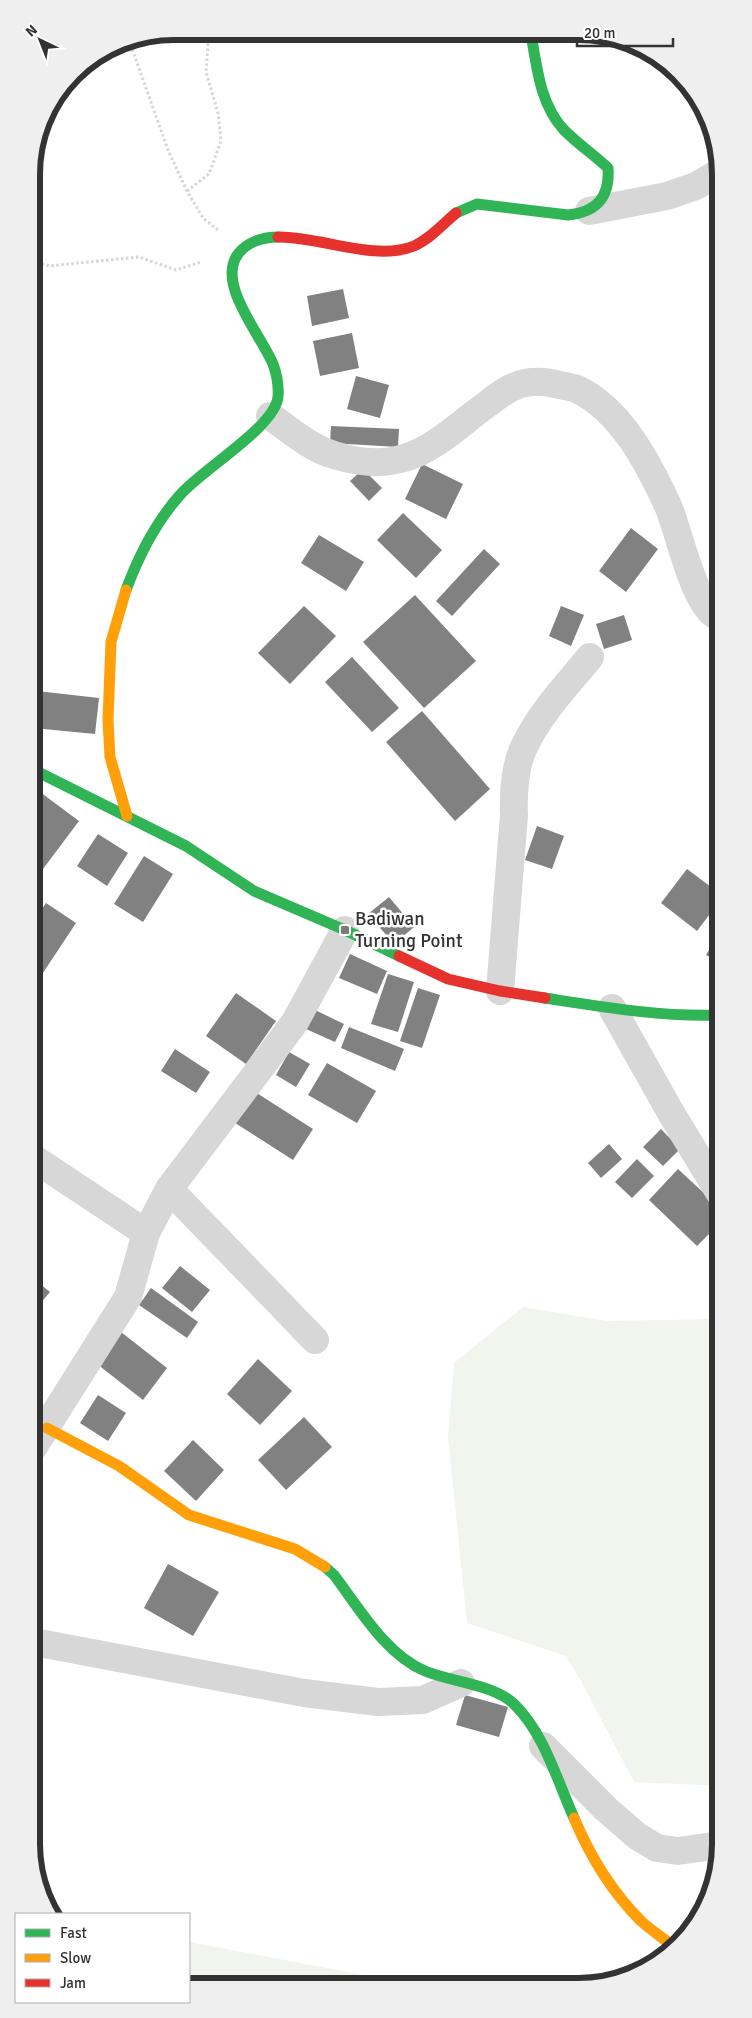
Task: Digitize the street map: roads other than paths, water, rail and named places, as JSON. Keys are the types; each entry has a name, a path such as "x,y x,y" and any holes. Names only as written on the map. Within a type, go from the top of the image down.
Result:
{"street":[{"path":"532,40 543,94 551,114 565,132 608,168 609,177 604,195 598,204 589,211"},
{"path":"128,816 114,768 108,730 112,637 132,573 143,545 161,516 192,481 240,443 270,416 278,400 280,382 274,364 239,302 232,280 231,266 240,249 251,243 280,237 307,239 368,250 402,249 426,240 465,206 477,204 568,215 578,214 668,196 696,186 712,177"},
{"path":"270,416 310,445 334,455 375,463 405,458 430,447 506,391 525,383 550,383 575,388 595,398 611,414 633,442 669,507 693,581 702,600 712,613"},
{"path":"500,991 514,815 513,792 523,748 552,702 590,657"},
{"path":"40,773 186,846 254,891 345,930 448,979 500,991 612,1008 694,1016 712,1015"},
{"path":"345,930 296,1022 169,1189 146,1233 128,1296 40,1438 119,1466 189,1515 295,1549 319,1562 334,1575 389,1646 404,1660 425,1671 497,1694 512,1702 526,1718 542,1745 584,1842 606,1881 641,1921 668,1943"},
{"path":"612,1008 671,1113 712,1179"},
{"path":"40,1163 146,1233"},
{"path":"169,1189 314,1340"},
{"path":"40,1643 304,1693 378,1702 423,1700 461,1683"},
{"path":"542,1745 606,1809 637,1836 657,1848 678,1851 712,1846"}],"place":[{"name":"Badiwan Turning Point","path":"345,930"}]}
